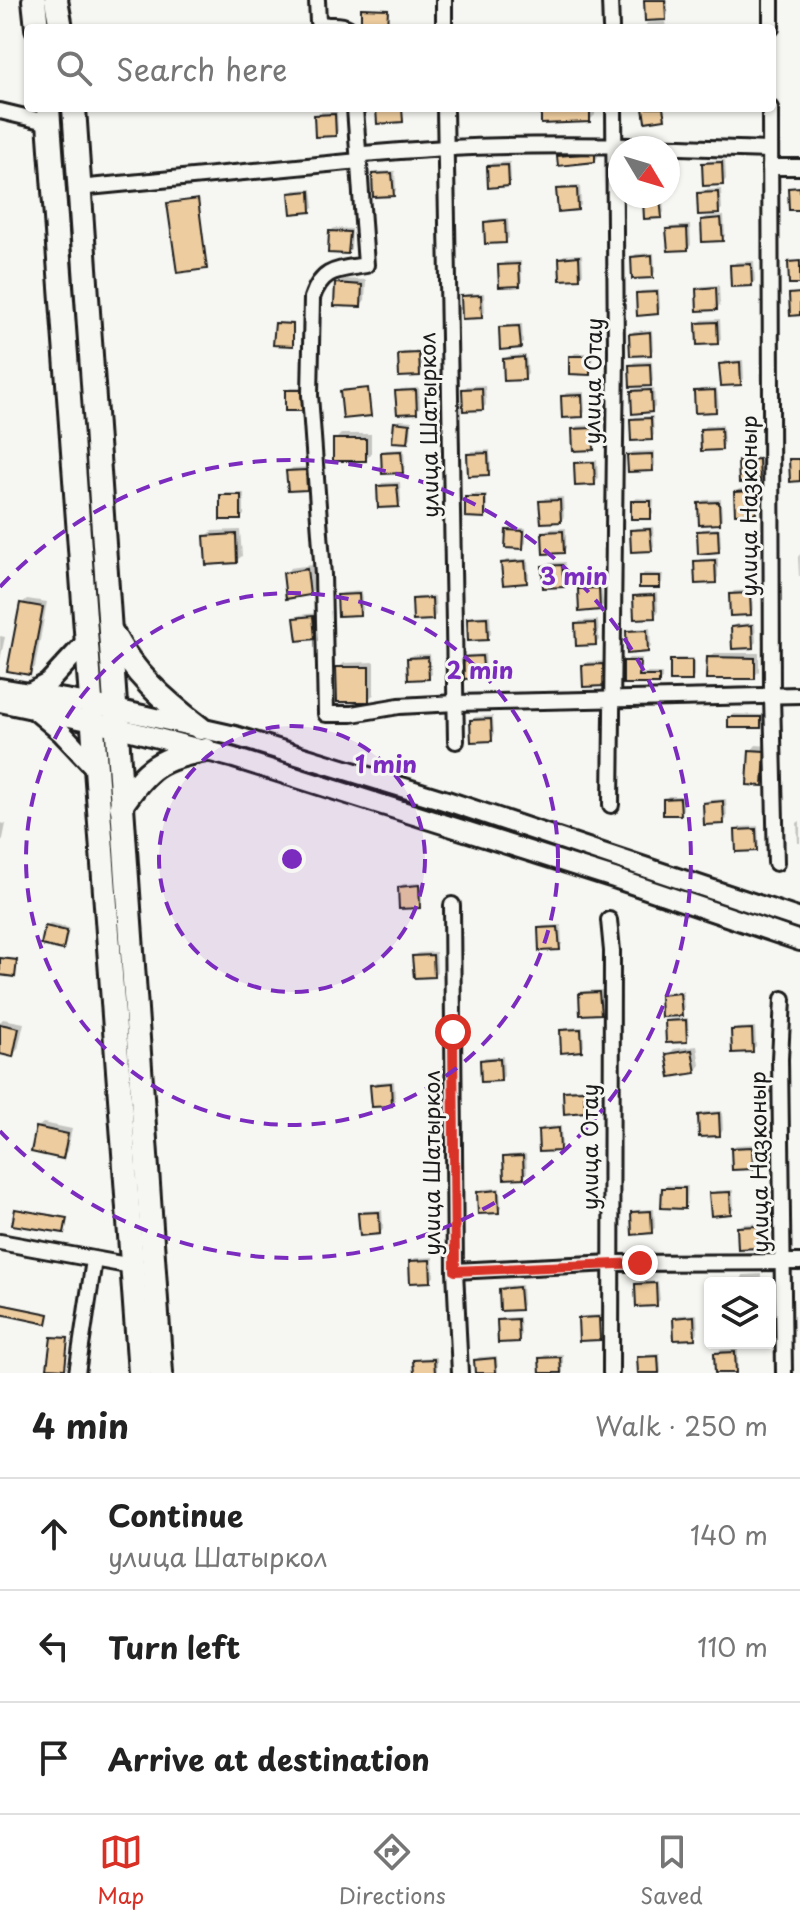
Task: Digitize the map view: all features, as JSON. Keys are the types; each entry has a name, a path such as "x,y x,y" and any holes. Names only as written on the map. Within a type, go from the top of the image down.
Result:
{"highway":[{"path":"34,0 37,24"},
{"path":"56,0 60,24"},
{"path":"74,112 161,1373"},
{"path":"49,116 140,1373"},
{"path":"109,627 122,652 150,687 200,728"},
{"path":"121,806 142,776 158,763 206,750"}],"main road":[{"path":"0,702 32,701 85,643"},
{"path":"0,688 32,701 115,718 206,750 600,873 800,941"},
{"path":"32,701 94,767"},
{"path":"115,718 200,728 235,736 461,805 800,919"},
{"path":"234,758 235,736"}],"street":[{"path":"317,0 318,22 342,24"},
{"path":"444,0 444,24"},
{"path":"610,0 611,24"},
{"path":"771,0 771,24"},
{"path":"0,111 49,116"},
{"path":"355,112 366,265 329,272 317,282 312,298 310,395 323,575 326,714 456,703 800,695"},
{"name":"улица Шатыркол","path":"445,112 456,741"},
{"name":"улица Отау","path":"614,112 616,136"},
{"name":"улица Назконыр","path":"770,112 772,695 776,863"},
{"path":"78,188 359,161 364,154 446,146 608,144"},
{"path":"680,146 770,150"},
{"path":"770,167 800,167"},
{"name":"улица Отау","path":"611,805 616,208"},
{"name":"улица Шатыркол","path":"452,905 455,1271 460,1373"},
{"name":"улица Отау","path":"609,920 612,951 611,1373"},
{"name":"улица Назконыр","path":"783,999 780,1059 784,1373"},
{"path":"0,1242 132,1266"},
{"path":"77,1373 94,1260"},
{"path":"455,1271 612,1263 800,1262"}],"building":[{"path":"644,0 665,0 666,20 645,21"},
{"path":"361,8 388,9 387,24 361,24"},
{"path":"376,112 402,112 403,122 377,124"},
{"path":"541,112 590,112 590,122 541,124"},
{"path":"644,112 664,112 665,119 645,122"},
{"path":"335,114 336,136 315,137 314,115"},
{"path":"595,153 595,162 558,166 557,156"},
{"path":"722,162 723,185 703,186 702,163"},
{"path":"508,165 509,186 488,188 487,166"},
{"path":"392,173 394,196 373,197 372,174"},
{"path":"800,187 800,210 789,210 788,188"},
{"path":"577,188 578,210 558,212 556,189"},
{"path":"310,191 311,212 291,214 289,193"},
{"path":"718,192 719,214 698,215 697,193"},
{"path":"198,199 207,269 177,273 167,203"},
{"path":"643,208 661,208 662,218 644,219"},
{"path":"721,218 723,241 702,242 701,220"},
{"path":"505,220 506,243 485,244 484,222"},
{"path":"687,228 688,250 668,251 666,229"},
{"path":"329,231 350,232 348,254 328,253"},
{"path":"652,255 653,278 632,279 631,257"},
{"path":"579,256 580,279 560,280 559,258"},
{"path":"800,261 800,284 789,284 788,262"},
{"path":"519,264 520,286 499,287 498,265"},
{"path":"751,264 752,286 731,287 730,265"},
{"path":"335,283 362,285 361,307 334,306"},
{"path":"716,287 717,310 697,311 696,289"},
{"path":"657,292 658,314 637,316 636,293"},
{"path":"800,293 800,315 790,316 789,294"},
{"path":"481,295 482,318 462,319 461,296"},
{"path":"717,322 718,344 697,345 696,323"},
{"path":"275,323 293,324 293,346 273,345"},
{"path":"519,326 521,348 500,350 499,327"},
{"path":"650,332 651,355 630,356 629,334"},
{"path":"419,353 420,376 399,377 398,354"},
{"path":"569,356 590,356 590,375 569,374"},
{"path":"524,357 525,380 504,381 503,359"},
{"path":"740,362 741,385 721,386 719,364"},
{"path":"650,364 651,386 630,387 629,365"},
{"path":"368,388 371,416 343,419 340,391"},
{"path":"482,388 483,410 463,411 462,389"},
{"path":"285,390 302,390 302,411 285,411"},
{"path":"416,390 417,413 397,414 395,391"},
{"path":"651,390 652,412 632,414 631,391"},
{"path":"715,390 716,412 695,413 694,391"},
{"path":"582,395 583,417 562,418 561,396"},
{"path":"651,418 652,440 631,441 630,419"},
{"path":"394,422 410,424 408,443 392,442"},
{"path":"593,428 594,450 573,451 572,429"},
{"path":"721,428 722,450 701,451 700,429"},
{"path":"333,439 366,439 366,461 333,461"},
{"path":"401,451 403,473 382,474 381,452"},
{"path":"488,453 489,475 468,476 467,454"},
{"path":"652,454 653,471 628,472 627,455"},
{"path":"759,459 760,482 739,483 738,461"},
{"path":"789,459 800,459 800,481 790,482"},
{"path":"594,462 595,485 575,486 574,463"},
{"path":"306,470 307,490 288,491 286,471"},
{"path":"397,485 399,507 378,508 377,486"},
{"path":"755,491 756,513 735,514 734,492"},
{"path":"220,495 241,495 241,520 220,520"},
{"path":"465,497 485,497 485,518 465,517"},
{"path":"560,500 561,522 541,523 539,501"},
{"path":"631,501 651,501 651,519 631,519"},
{"path":"719,502 720,524 699,525 698,503"},
{"path":"650,529 652,551 631,552 630,530"},
{"path":"506,530 524,531 523,549 505,548"},
{"path":"718,530 719,552 698,554 697,531"},
{"path":"563,531 564,553 543,554 542,532"},
{"path":"236,534 237,563 206,565 204,536"},
{"path":"715,560 716,583 695,584 694,561"},
{"path":"525,561 527,583 503,585 501,563"},
{"path":"562,565 564,587 543,588 542,566"},
{"path":"307,569 310,595 286,599 283,573"},
{"path":"639,576 660,576 660,588 639,588"},
{"path":"599,588 600,610 579,612 578,589"},
{"path":"750,593 751,615 730,616 729,594"},
{"path":"359,594 360,615 338,616 337,595"},
{"path":"654,595 655,618 634,619 633,596"},
{"path":"432,598 433,620 413,621 412,599"},
{"path":"20,603 43,607 30,675 7,671"},
{"path":"313,616 315,639 297,641 294,618"},
{"path":"487,617 488,640 468,641 467,618"},
{"path":"595,623 596,645 576,646 575,624"},
{"path":"752,625 753,648 732,649 731,627"},
{"path":"647,630 648,652 627,654 626,631"},
{"path":"482,656 484,678 463,679 462,657"},
{"path":"428,657 429,679 408,680 407,658"},
{"path":"707,657 755,658 755,679 706,679"},
{"path":"670,660 692,660 692,681 670,681"},
{"path":"623,661 640,661 639,676 659,676 659,684 623,684"},
{"path":"603,664 604,686 583,687 582,665"},
{"path":"336,667 369,667 369,702 337,702"},
{"path":"728,717 761,717 761,728 728,728"},
{"path":"491,719 492,741 471,742 470,720"},
{"path":"749,750 765,751 763,786 747,785"},
{"path":"680,798 681,815 663,815 663,799"},
{"path":"723,801 724,824 704,825 703,803"},
{"path":"756,829 757,851 736,852 735,830"},
{"path":"419,885 420,908 399,909 398,887"},
{"path":"45,926 67,931 63,950 41,945"},
{"path":"558,927 560,950 539,951 538,928"},
{"path":"433,955 434,977 414,978 412,956"},
{"path":"0,958 17,960 15,977 0,975"},
{"path":"599,992 601,1014 580,1015 579,993"},
{"path":"680,993 682,1016 661,1017 660,995"},
{"path":"686,1020 687,1042 666,1043 665,1021"},
{"path":"0,1024 19,1028 13,1057 0,1054"},
{"path":"581,1029 582,1051 561,1053 560,1030"},
{"path":"752,1029 753,1052 732,1053 731,1030"},
{"path":"692,1050 696,1073 670,1077 666,1054"},
{"path":"500,1058 501,1081 481,1082 480,1060"},
{"path":"391,1083 392,1106 372,1107 370,1085"},
{"path":"584,1090 585,1112 564,1114 563,1091"},
{"path":"719,1113 720,1136 699,1137 698,1115"},
{"path":"36,1127 68,1134 63,1159 31,1152"},
{"path":"559,1128 560,1151 539,1152 538,1130"},
{"path":"752,1147 753,1169 732,1170 731,1148"},
{"path":"523,1156 524,1178 504,1179 503,1157"},
{"path":"662,1188 685,1188 685,1209 661,1208"},
{"path":"498,1190 499,1213 478,1214 477,1192"},
{"path":"730,1192 731,1214 711,1216 709,1193"},
{"path":"15,1209 67,1218 64,1233 12,1225"},
{"path":"651,1211 652,1233 632,1235 631,1212"},
{"path":"379,1212 380,1234 360,1236 358,1213"},
{"path":"758,1226 759,1248 738,1249 737,1227"},
{"path":"430,1260 431,1282 410,1283 409,1261"},
{"path":"656,1283 657,1306 636,1307 635,1284"},
{"path":"519,1287 521,1310 500,1311 499,1289"},
{"path":"0,1304 49,1314 47,1324 0,1314"},
{"path":"694,1316 695,1339 674,1340 673,1318"},
{"path":"599,1317 600,1340 579,1341 578,1318"},
{"path":"518,1319 519,1342 498,1343 497,1320"},
{"path":"51,1337 68,1338 65,1369 47,1368"},
{"path":"735,1352 736,1373 715,1373 714,1353"},
{"path":"658,1356 659,1373 638,1373 637,1357"},
{"path":"560,1357 561,1373 540,1373 539,1358"},
{"path":"495,1358 496,1373 475,1373 474,1360"},
{"path":"434,1359 435,1373 414,1373 413,1360"}],"route":[{"path":"453,1032 455,1271 640,1263"}]}
